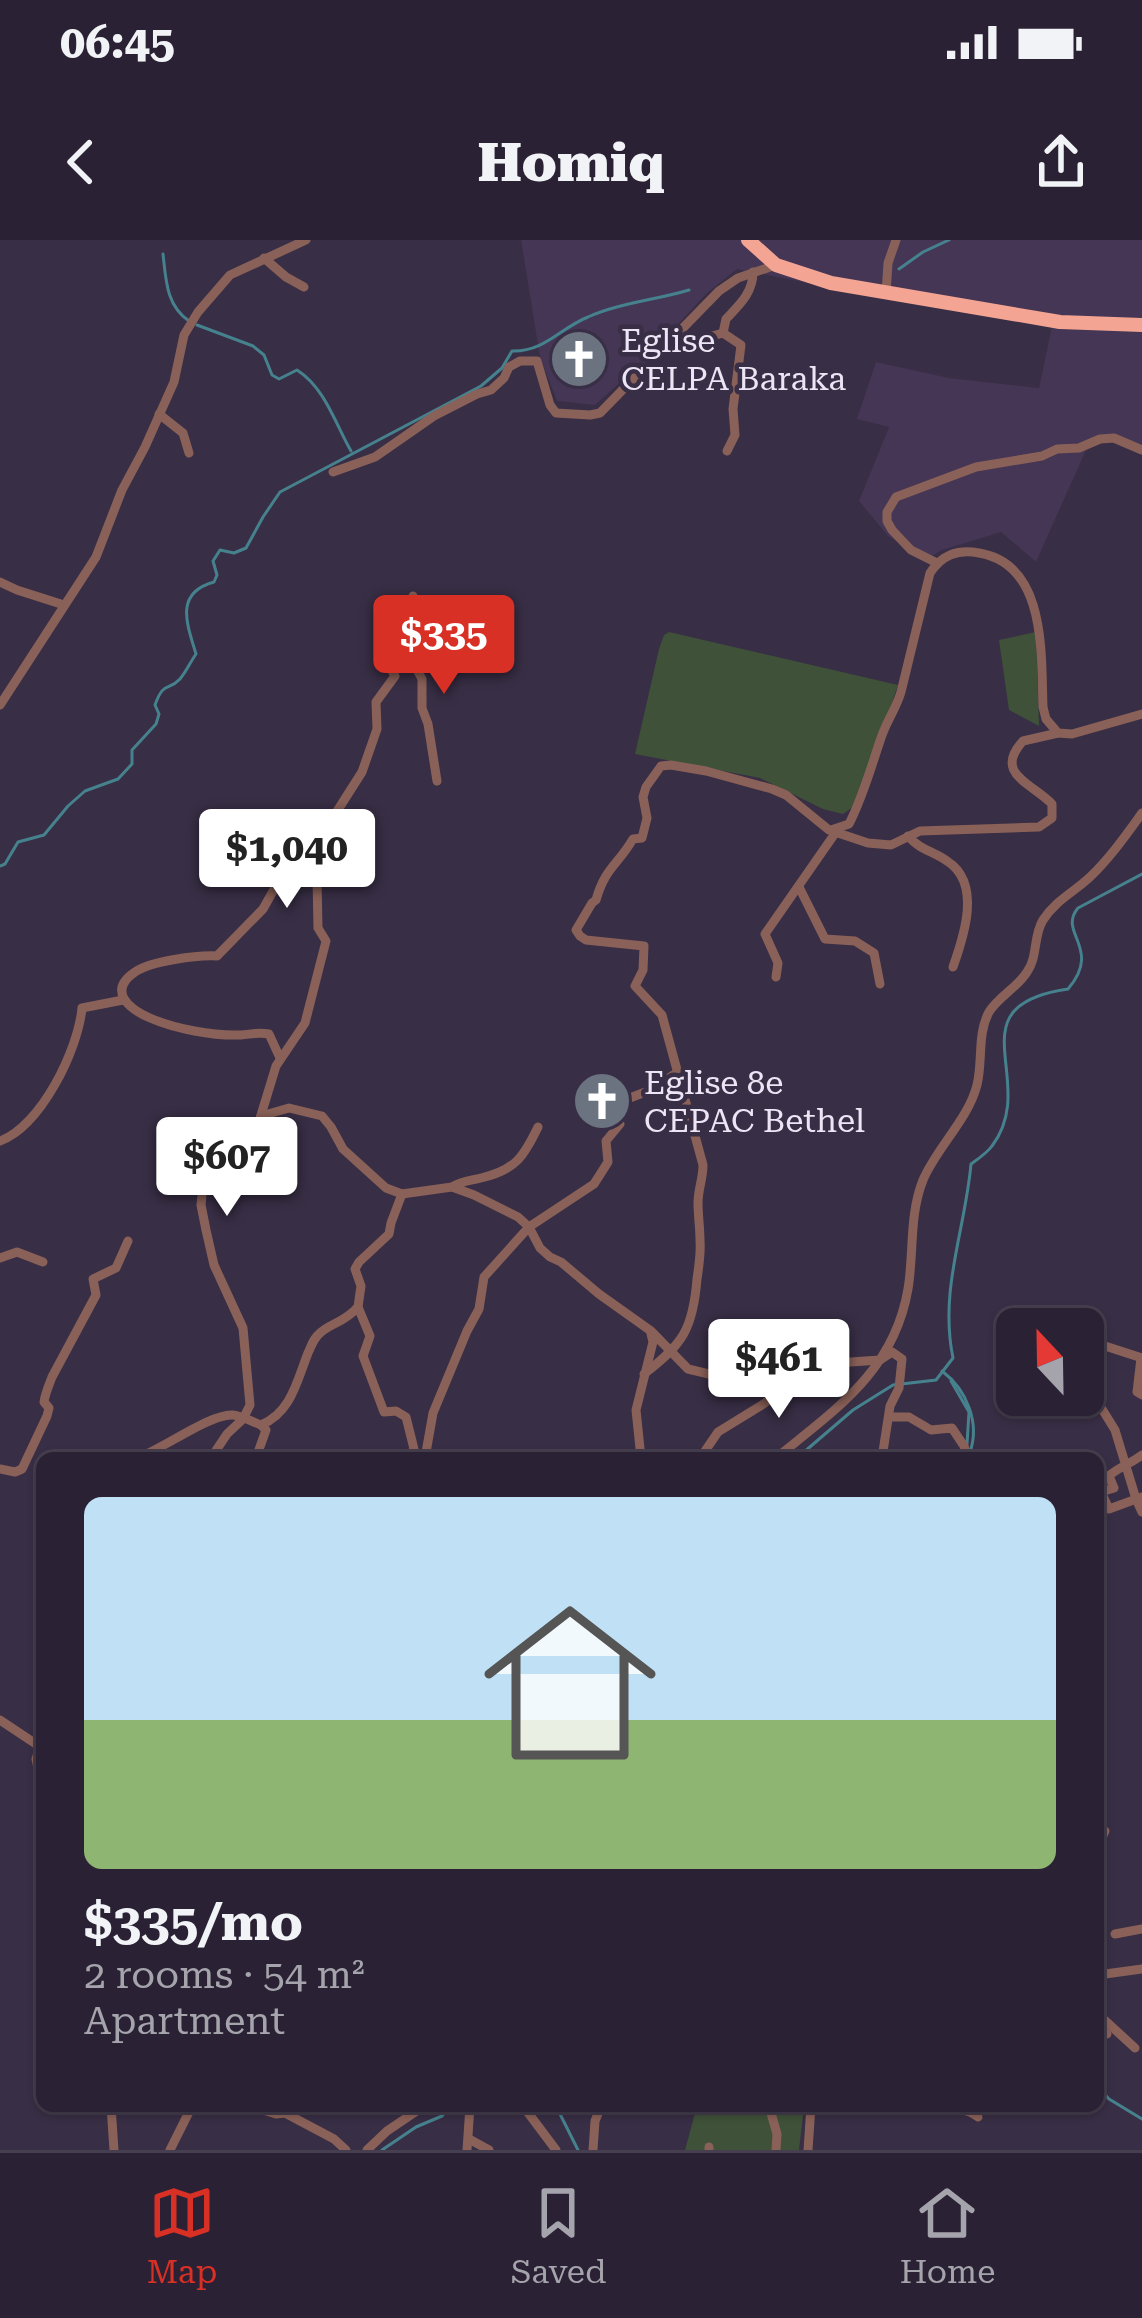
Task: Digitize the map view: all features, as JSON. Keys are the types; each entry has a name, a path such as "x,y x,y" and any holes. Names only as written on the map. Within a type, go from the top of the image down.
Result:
{"highway":[{"path":"748,240 776,265 831,283 1060,322 1142,325"}],"street":[{"path":"0,705 96,557 174,382 190,322 230,275 306,240"},
{"path":"886,293 896,240"},
{"path":"264,258 304,287"},
{"path":"333,472 375,457 434,416 491,390 509,367 532,358 556,413 600,413 719,291 776,265"},
{"path":"723,334 726,319 748,292 753,272"},
{"path":"674,336 685,350 723,334 741,345 733,409 735,435 728,452"},
{"path":"159,414 183,433 189,453"},
{"path":"937,563 911,550 892,530 887,512 896,497 976,467 1079,448 1100,439 1114,438 1142,450"},
{"path":"776,977 778,962 765,934 833,831 849,824 860,802 882,733 902,692 930,574 937,563 960,551 982,553 1019,576 1036,610 1046,718 1058,734"},
{"path":"0,582 64,605"},
{"path":"215,1452 250,1405 242,1328 214,1264 201,1205 204,1174 219,1149 254,1131 280,1058 305,1023 326,941 318,928 317,878 309,857 315,835 341,807 368,758 376,729 376,702 395,676 383,656 409,614 413,596"},
{"path":"394,641 422,679 422,708 436,781"},
{"path":"644,1374 670,1353 694,1312 701,1244 700,1150 662,1015 635,986 643,970 644,946 586,940 576,930 596,900 602,876 633,839 642,838 646,787 662,766 706,771 786,795 851,839 891,845 920,831 1023,828 1047,824 1054,811 1052,804 1013,771 1018,744 1142,714"},
{"path":"783,1452 857,1391 897,1330 909,1286 916,1201 978,1084 988,1014 1028,972 1037,933 1052,909 1091,876 1142,813"},
{"path":"908,836 918,848 954,866 964,886 968,920 953,967"},
{"path":"280,1058 269,1034 239,1035 169,1025 146,1017 123,1000 121,991 136,971 201,955 217,956 262,908 281,877 309,857"},
{"path":"799,886 825,939 855,941 874,953 880,984"},
{"path":"0,1141 13,1136 32,1117 54,1084 74,1046 82,1008 123,1000"},
{"path":"425,1452 433,1413 479,1309 484,1277 529,1227 594,1184 608,1162 606,1141 620,1124 615,1111 622,1101 678,1072"},
{"path":"261,1116 289,1108 322,1116 343,1149 372,1179 402,1194 452,1187 508,1167 529,1150 538,1127"},
{"path":"452,1187 502,1208 529,1227 550,1257 651,1331 688,1370 709,1374 751,1358 821,1364 880,1360 892,1352 902,1359 900,1383 890,1406 883,1452"},
{"path":"402,1194 389,1234 355,1269 362,1286 358,1307 370,1336 363,1356 368,1375 384,1412 396,1411 406,1417 412,1452"},
{"path":"0,1469 22,1469 47,1416 44,1396 52,1377 96,1295 93,1279 116,1268 128,1241"},
{"path":"0,1258 17,1252 44,1262"},
{"path":"260,1425 287,1405 314,1338 358,1307"},
{"path":"640,1452 636,1411 653,1342 651,1331"},
{"path":"1104,1346 1142,1358 1137,1392 1142,1395"},
{"path":"704,1452 718,1432 765,1403 790,1379 791,1358"},
{"path":"1104,1412 1142,1512"},
{"path":"152,1452 232,1414 266,1430 258,1452"},
{"path":"889,1417 909,1417 931,1430 952,1428 966,1452"},
{"path":"1104,1477 1142,1455"},
{"path":"1104,1498 1109,1509 1139,1498"},
{"path":"0,1720 36,1741"},
{"path":"1115,1934 1142,1929"},
{"path":"1104,1974 1142,1970"},
{"path":"1104,2020 1135,2048"},
{"path":"111,2112 114,2150"},
{"path":"170,2150 189,2112"},
{"path":"270,2112 285,2113 346,2150"},
{"path":"367,2150 415,2112"},
{"path":"470,2112 468,2145 489,2150"},
{"path":"528,2112 556,2150"},
{"path":"592,2150 599,2112"},
{"path":"771,2112 776,2150"},
{"path":"808,2150 811,2112"},
{"path":"972,2112 978,2117"}],"shaded area":[{"path":"521,240 1142,240 1142,455 1103,439 1086,450 1036,562 1001,532 926,559 888,536 859,501 889,427 857,419 876,362 949,378 1039,388 1052,326 737,269 595,405 557,401 540,357"}],"green space":[{"path":"669,632 898,685 857,804 843,814 760,778 635,754 659,649"},
{"path":"1036,632 1039,726 1009,710 999,640"},
{"path":"695,2112 803,2112 799,2150 685,2150"}],"waterway":[{"path":"899,269 949,240"},
{"path":"163,254 171,300 189,321"},
{"path":"0,866 18,842 44,835 85,791 118,779 132,764 132,750 156,724 155,705 161,692 180,679 196,654 187,621 188,602 201,587 214,582 213,561 220,550 234,553 246,548 280,492 481,386 502,368 512,351 543,344 600,312 689,290"},
{"path":"197,325 253,346 279,379 297,370 307,378 351,451"},
{"path":"804,1452 853,1410 893,1385 936,1380 953,1358 949,1308 971,1164 992,1146 1005,1121 1005,1029 1014,1012 1033,998 1068,989 1078,975 1081,952 1072,925 1078,908 1142,874"},
{"path":"942,1371 969,1408 970,1452"},
{"path":"951,1381 969,1412 967,1444"},
{"path":"1104,2094 1142,2119"},
{"path":"382,2150 445,2112"},
{"path":"559,2112 578,2150"}],"place":[{"name":"Eglise CELPA Baraka","path":"579,359"},
{"name":"Eglise 8e CEPAC Bethel","path":"602,1101"}]}
